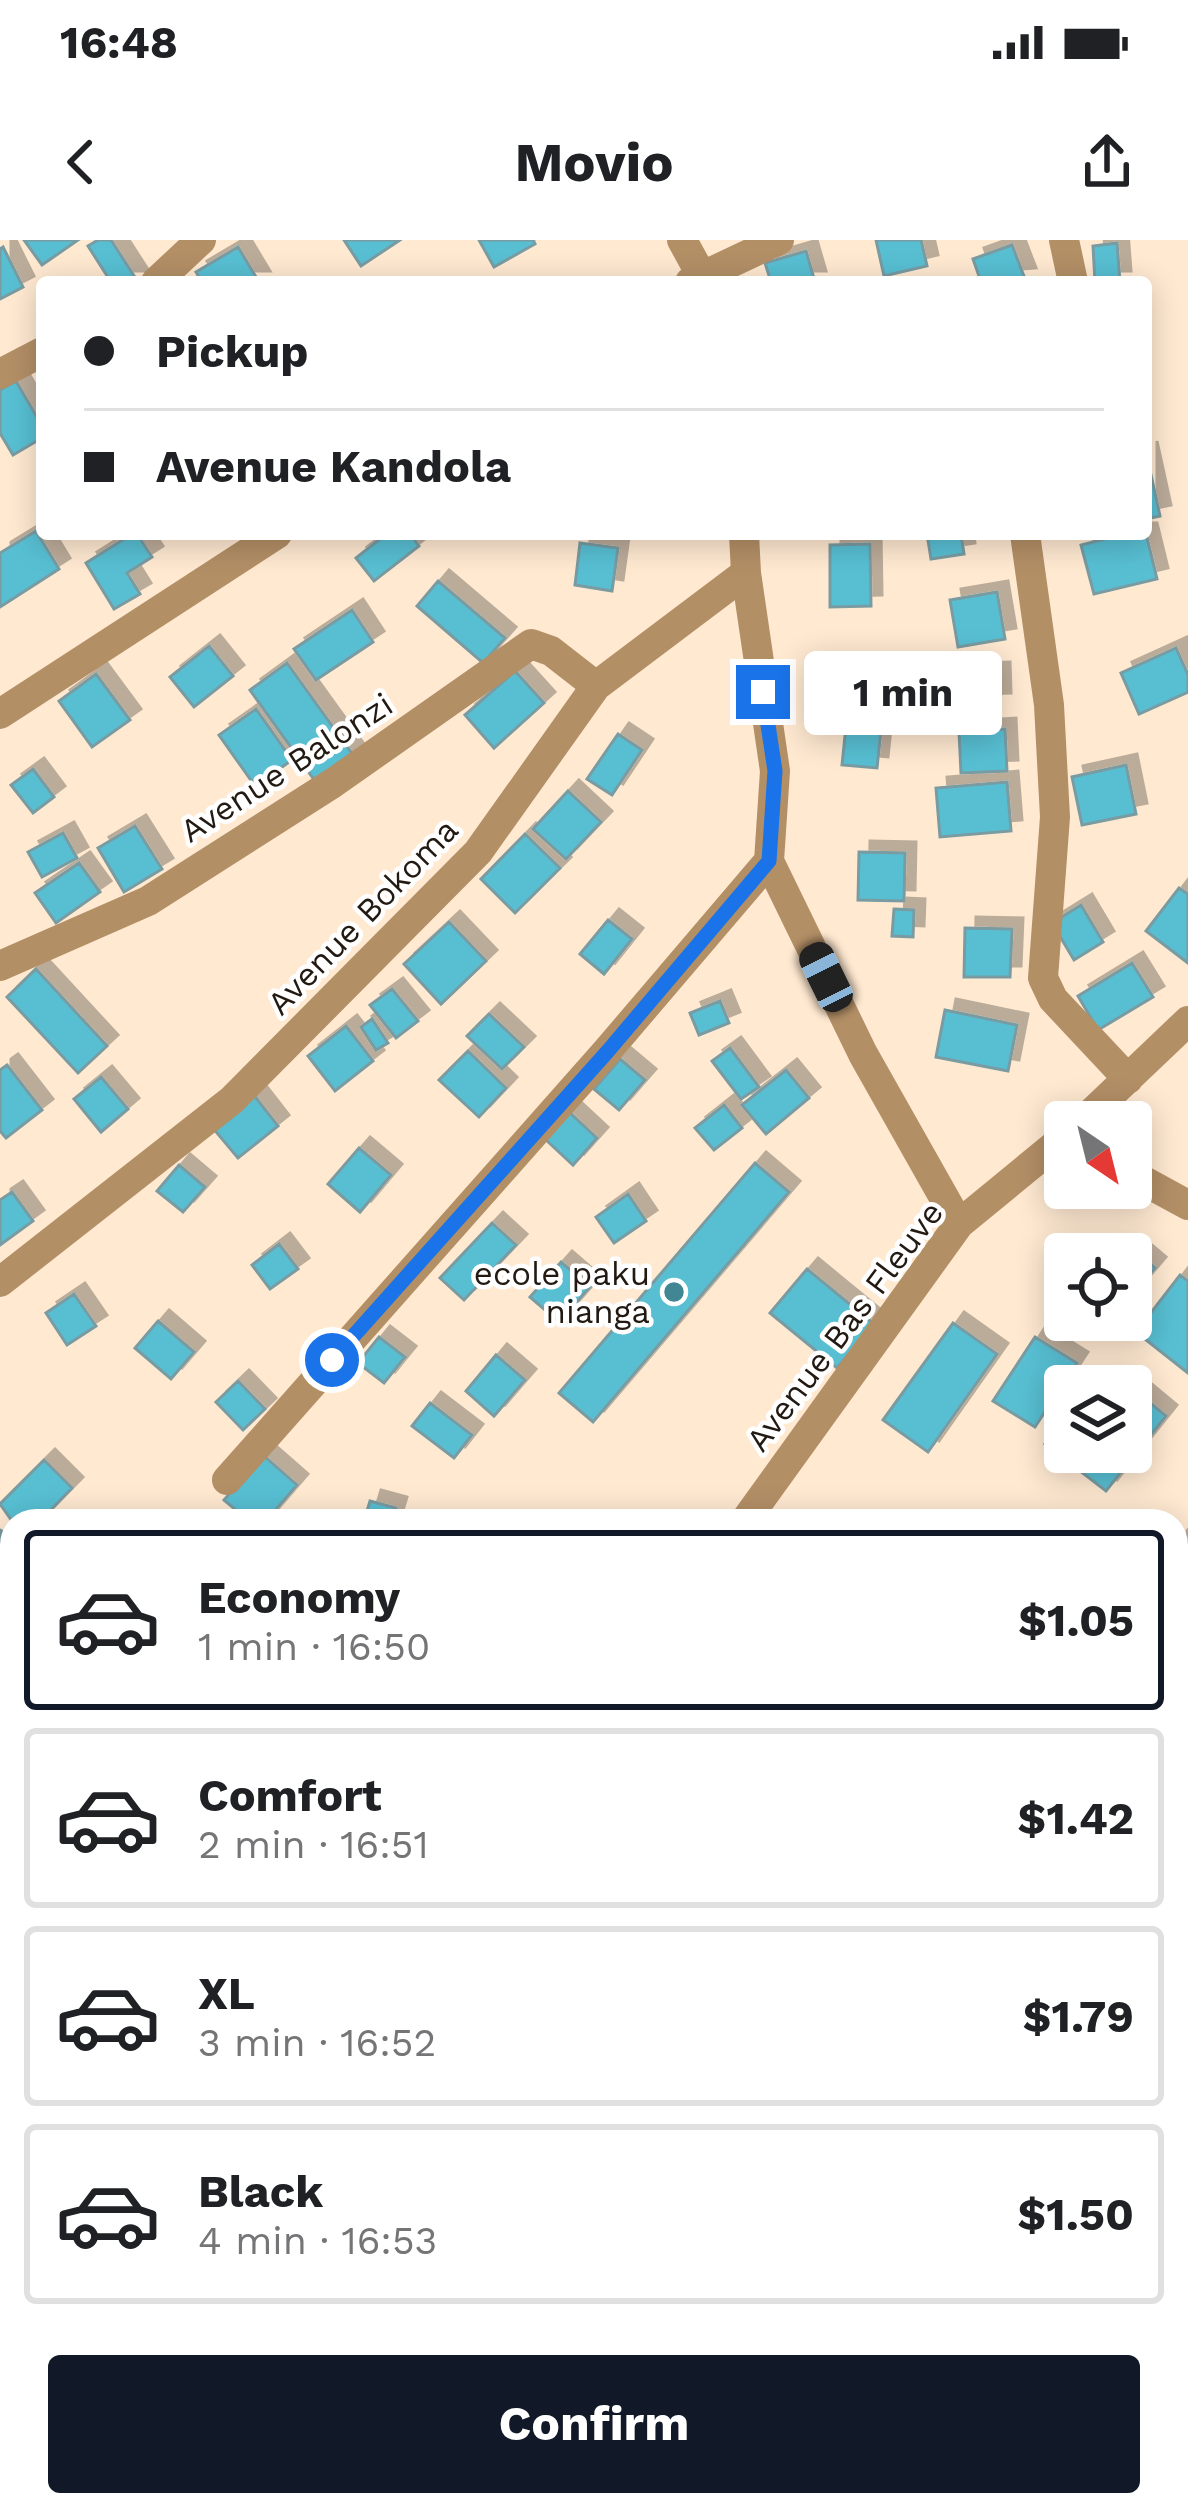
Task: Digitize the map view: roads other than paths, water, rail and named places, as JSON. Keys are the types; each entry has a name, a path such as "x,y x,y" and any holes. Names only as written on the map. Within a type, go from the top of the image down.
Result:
{"street":[{"path":"162,276 201,240"},
{"path":"682,240 699,276"},
{"path":"706,276 779,240"},
{"path":"1064,240 1072,276"},
{"path":"0,374 36,355"},
{"path":"0,714 268,540"},
{"path":"744,540 775,771 769,861 863,1054 958,1224"},
{"path":"1026,540 1049,705 1054,795 1043,978 1053,999 1129,1079"},
{"name":"Avenue Bokoma","path":"0,1282 232,1100 478,852 596,686 746,573"},
{"name":"Avenue Balonzi","path":"0,965 148,901 333,783 531,644 550,651 596,686"},
{"path":"227,1480 608,1051 769,861"},
{"path":"1105,1101 1188,1021"},
{"name":"Avenue Bas Fleuve","path":"754,1509 958,1224 1044,1154"},
{"path":"1152,1185 1188,1205"}],"place":[{"name":"ecole paku nianga","path":"674,1292"}]}
